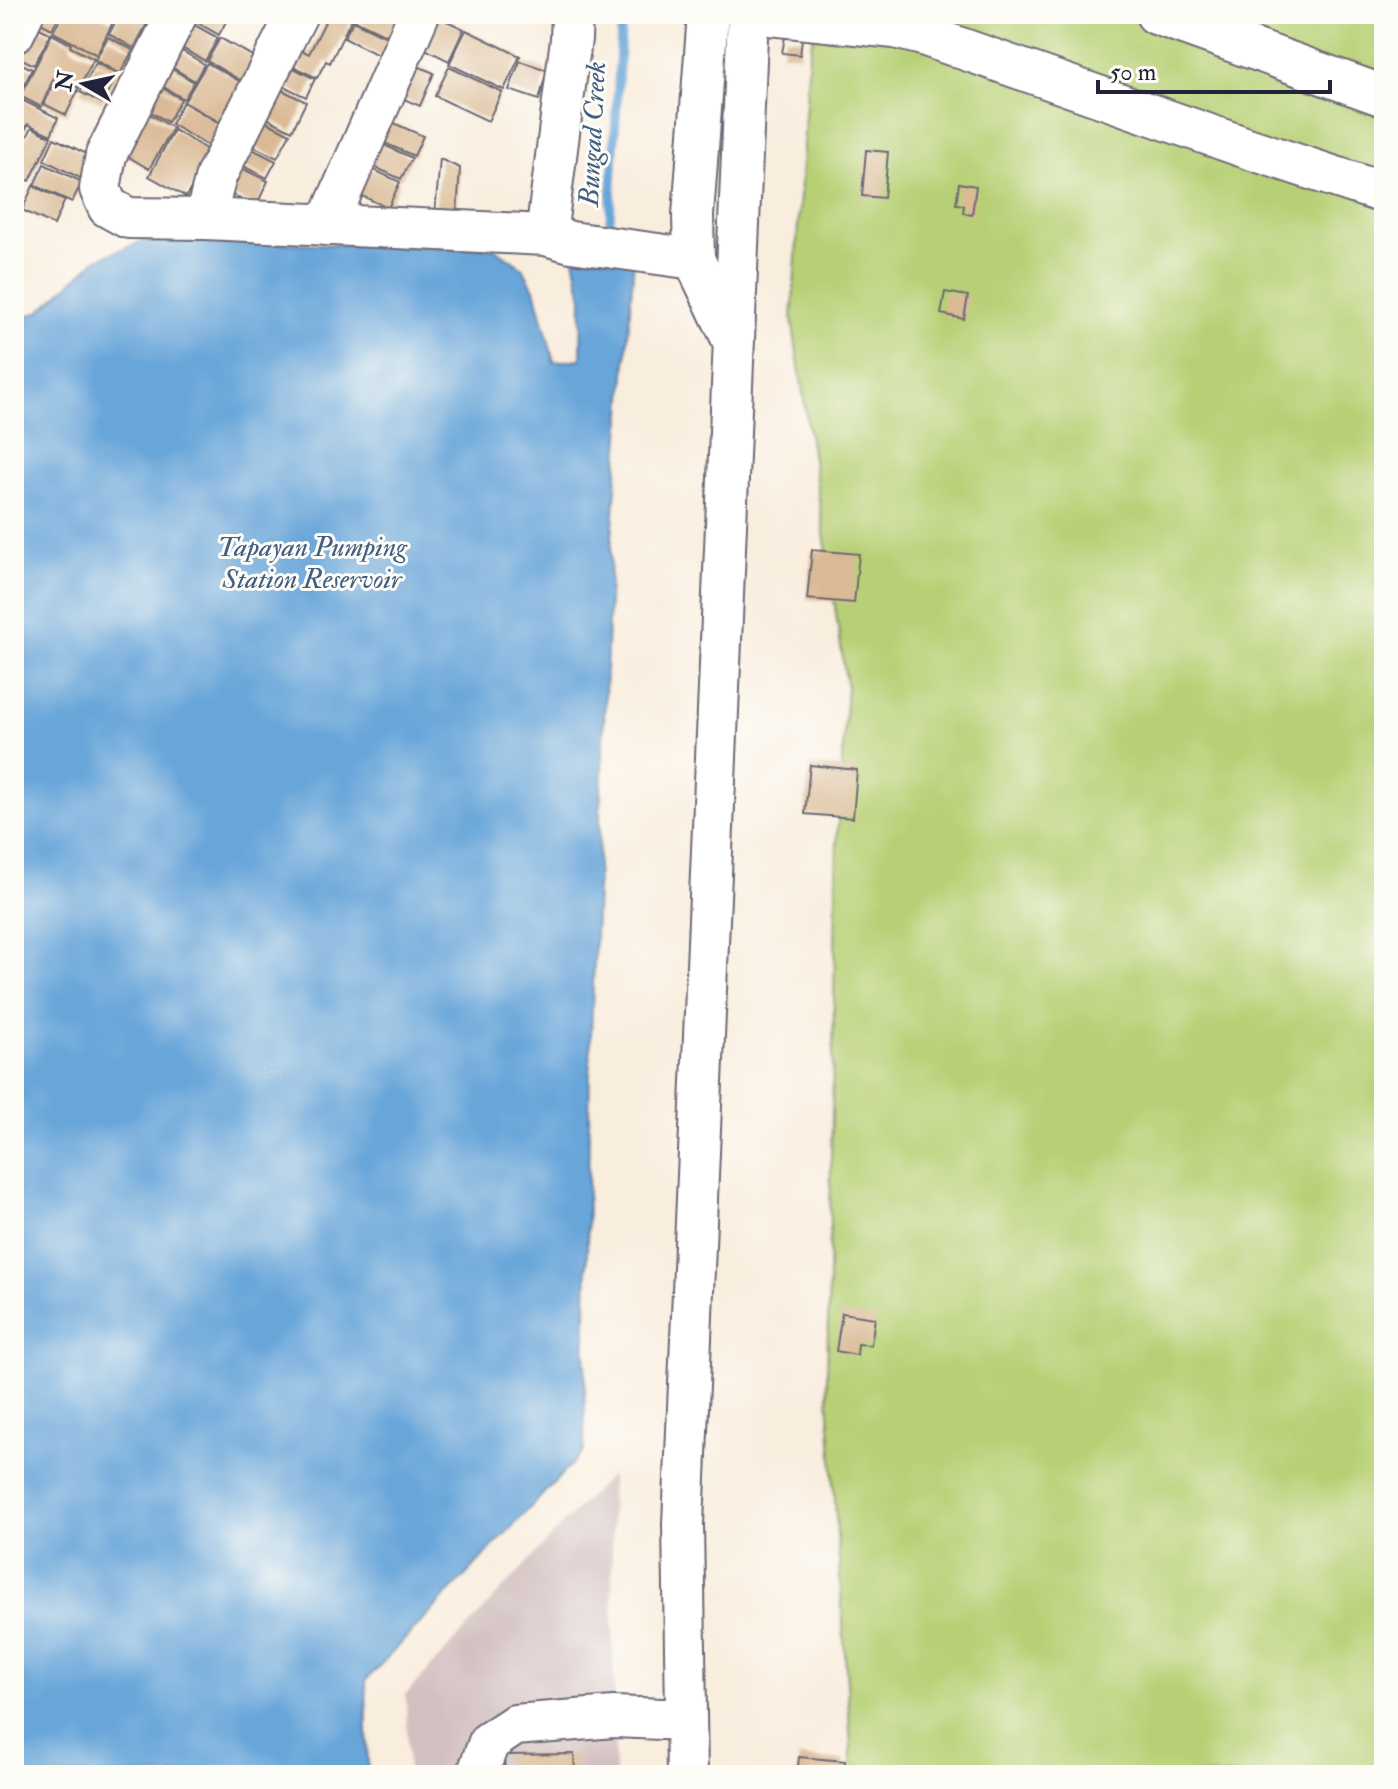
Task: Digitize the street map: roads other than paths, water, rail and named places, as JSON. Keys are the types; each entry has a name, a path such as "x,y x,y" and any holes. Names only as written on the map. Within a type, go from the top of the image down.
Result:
{"street":[{"path":"14,33 23,14"},
{"path":"177,14 106,155 100,189 108,207 128,218 205,219 558,238 678,257 735,344"},
{"path":"205,219 216,176 297,14"},
{"path":"327,225 419,14"},
{"path":"558,238 572,14"},
{"path":"678,257 693,215 708,14"},
{"path":"687,1775 683,1524 748,14"},
{"path":"760,14 895,28 923,35 1384,193"},
{"path":"1156,14 1384,96"},
{"path":"477,1775 489,1742 515,1725 614,1717 686,1720"}],"water":[{"name":"Tapayan Pumping Station Reservoir","path":"146,240 494,248 523,268 536,293 554,362 581,359 582,298 573,253 634,260 611,551 590,1059 584,1451 366,1680 368,1775 14,1775 14,320 39,312 97,259"}],"waterway":[{"name":"Bungad Creek","path":"609,237 622,14"}]}
